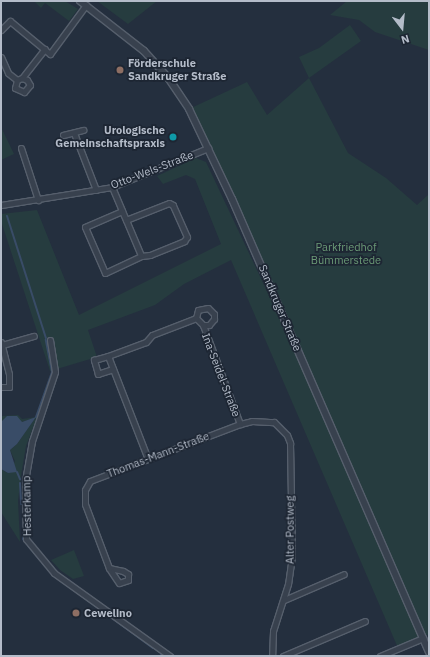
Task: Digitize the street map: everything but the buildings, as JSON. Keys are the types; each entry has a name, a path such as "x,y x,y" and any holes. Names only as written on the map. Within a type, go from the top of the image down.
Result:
{"street":[{"name":"Sandkruger Straße","path":"80,1 144,51 169,79 189,108 248,234 429,652"},
{"path":"1,30 10,21 50,54 86,5"},
{"path":"1,57 8,73 19,79 45,49"},
{"path":"63,136 83,130"},
{"name":"Otto-Wels-Straße","path":"74,133 96,190"},
{"path":"21,148 38,200"},
{"name":"Otto-Wels-Straße","path":"1,205 112,187 208,148"},
{"path":"112,187 141,256"},
{"path":"122,211 85,227 105,273 141,256 161,251 184,241 187,237 173,205 169,203 126,220"},
{"name":"Ina-Seidel-Straße","path":"196,318 198,310 203,308 212,310 212,322 203,326"},
{"name":"Ina-Seidel-Straße","path":"196,318 203,326 240,424"},
{"name":"Ina-Seidel-Straße","path":"113,369 98,374 94,360 146,342 152,335 196,318"},
{"path":"1,387 9,387 9,366 1,344 34,336"},
{"name":"Hesterkamp","path":"50,340 55,372 32,441 25,481 26,539 54,573 170,656"},
{"path":"108,356 148,459"},
{"name":"Thomas-Mann-Straße","path":"109,568 85,504 85,490 90,481 240,424 259,420 274,422 287,435 290,443 290,459"},
{"name":"Alter Postweg","path":"272,656 273,631 284,600 292,556 290,459"},
{"path":"284,600 344,574"},
{"path":"283,656 365,621"},
{"path":"380,656 423,638"}],"green space":[{"path":"34,1 65,1 78,9 69,21 45,3 41,8"},
{"path":"97,1 157,1 128,24"},
{"path":"347,1 429,1 429,50 375,32 359,20 330,15"},
{"path":"350,25 361,41 309,78 299,57 319,48"},
{"name":"Parkfriedhof Bümmerstede","path":"309,78 348,153 386,178 417,205 429,194 429,634 398,648 231,260 184,284 155,305 88,330 97,357 50,371 1,221 1,214 37,210 79,315 221,244 195,179 186,175 163,184 157,176 196,158 206,162 314,391 189,109 247,82 267,115"},
{"path":"1,127 14,154 1,160"},
{"path":"18,415 22,419 37,417 26,446 21,476 18,501 20,542 1,512 1,469 8,473 15,461 10,450 17,444 35,418 22,422 1,422 1,416"},
{"path":"74,550 84,576 73,579 60,570 51,560"}],"water":[{"path":"7,416 17,416 22,422 36,417 17,444 10,450 17,472 8,473 1,469 1,422"}],"waterway":[{"path":"7,216 46,338"},
{"path":"36,417 52,372 46,340"},
{"path":"17,472 20,479"},
{"path":"20,483 21,504"},
{"path":"23,533 23,539 39,559"},
{"path":"52,574 153,648"},
{"path":"161,654 165,656"}],"place":[{"name":"Förderschule Sandkruger Straße","path":"120,70"},
{"name":"Urologische Gemeinschaftspraxis","path":"173,137"},
{"name":"Cewelino","path":"76,613"}]}
